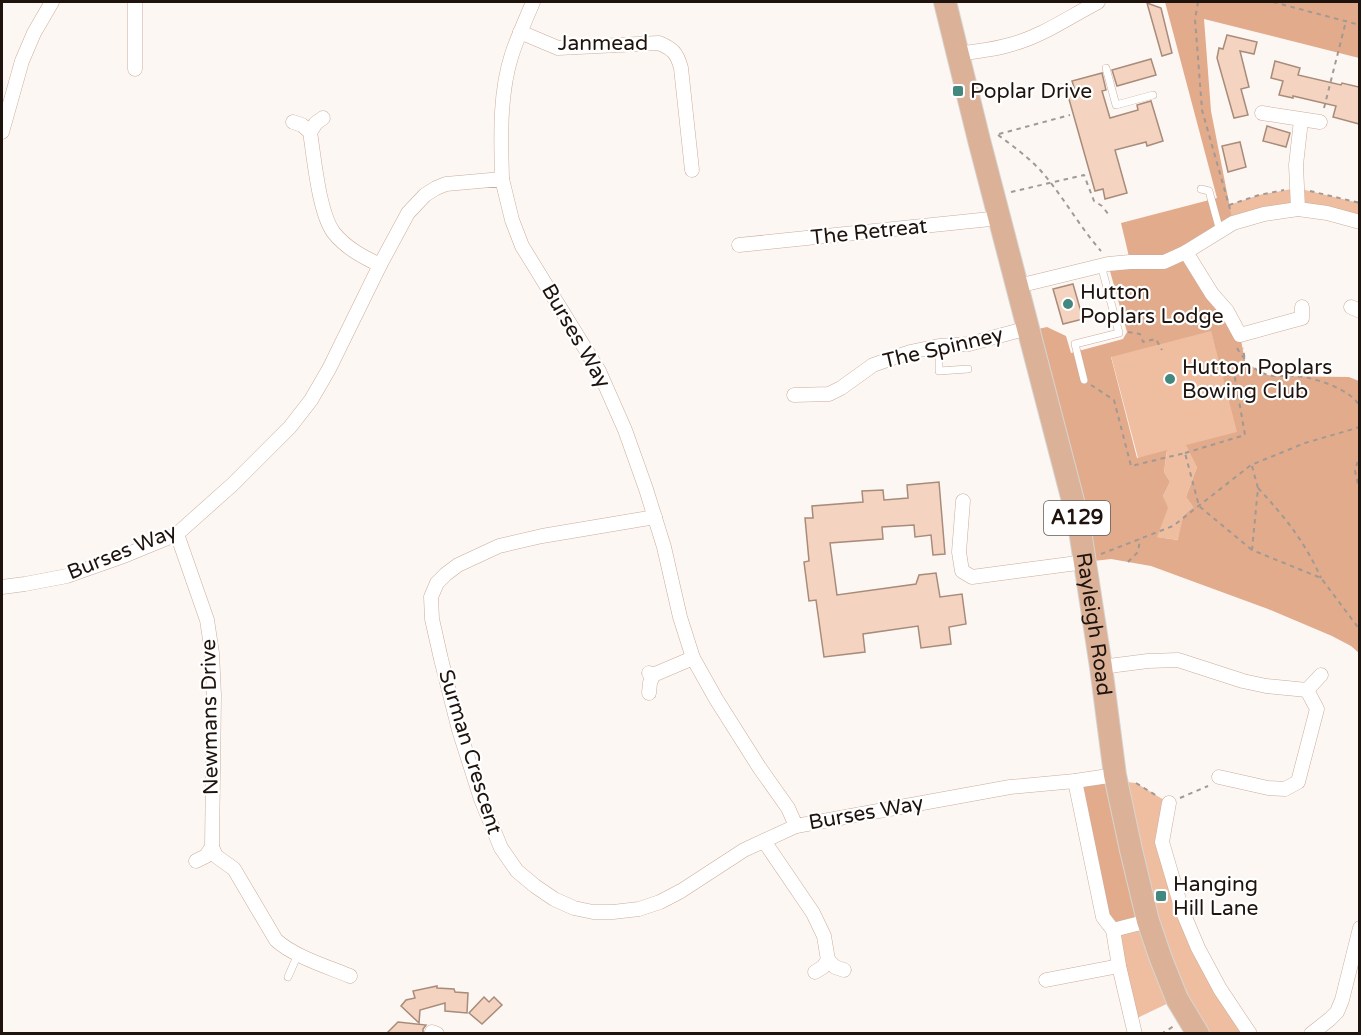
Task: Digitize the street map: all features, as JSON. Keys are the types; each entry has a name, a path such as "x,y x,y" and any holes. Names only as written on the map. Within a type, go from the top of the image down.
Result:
{"main road":[{"name":"Rayleigh Road","path":"945,2 958,54 988,137 994,196 1079,524 1116,775 1148,921 1177,999 1198,1034"}],"street":[{"path":"2,132 22,61 50,2"},
{"path":"135,2 135,69"},
{"path":"502,179 500,132 512,56 533,2"},
{"path":"1067,2 1072,15"},
{"path":"958,54 1010,45 1051,29 1098,2"},
{"name":"Janmead","path":"520,32 558,48 659,43 669,47 678,56 681,68 692,170"},
{"path":"1262,113 1320,122"},
{"path":"310,132 323,118"},
{"path":"1298,209 1296,165 1301,120"},
{"path":"293,122 302,125 310,132 320,194 332,231 343,243 364,258 380,265"},
{"name":"Burses Way","path":"2,587 67,576 177,534 233,484 290,427 311,400 330,369 408,213 425,195 446,184 502,179 512,220 522,246 599,371 625,430 664,547 680,617 693,658 716,699 788,808 796,826 1010,787 1076,782 1116,775"},
{"path":"1018,286 1105,264 1164,262 1186,252 1233,223 1264,214 1298,209 1327,213 1359,222"},
{"name":"The Retreat","path":"739,245 1000,218"},
{"path":"1186,252 1240,334 1302,318 1302,307"},
{"name":"The Spinney","path":"794,395 829,394 873,365 910,352 939,346 969,344 1028,328"},
{"path":"963,501 958,552 962,571 972,577 1085,562"},
{"name":"Surman Crescent","path":"654,517 542,536 499,546 458,565 437,583 431,597 432,619 441,659 459,730 481,800 501,848 516,871 554,899 574,908 593,912 612,912 639,909 660,902 744,850 796,826"},
{"name":"Newmans Drive","path":"177,534 207,620 212,653 214,696 212,847"},
{"path":"649,693 651,674 693,658"},
{"path":"1101,667 1178,660 1243,681 1307,690"},
{"path":"1307,690 1321,675"},
{"path":"1219,777 1268,788 1286,789 1298,782 1317,709 1307,690"},
{"path":"1076,782 1103,917 1113,930 1134,1034"},
{"path":"1169,803 1162,842 1182,910 1198,948 1220,989 1250,1034"},
{"path":"764,841 813,913 824,936 828,960 835,967 844,970"},
{"path":"196,861 206,856 212,847"},
{"path":"212,847 216,856 234,869 281,945 350,976"},
{"path":"1113,930 1148,921"},
{"path":"1311,1034 1337,1012 1359,928"},
{"path":"815,972 823,968 828,960"},
{"path":"1046,980 1119,966"}],"lane":[{"path":"1106,68 1116,105 1153,95"},
{"path":"1201,189 1209,191 1221,231"},
{"path":"1084,380 1075,344 1119,333 1105,264"},
{"path":"939,346 939,371 968,369"},
{"path":"288,977 298,954"}],"path":[{"path":"1198,2 1194,19 1202,110 1233,223"},
{"path":"1272,2 1359,25"},
{"path":"1320,122 1346,21"},
{"path":"988,137 1071,116"},
{"path":"988,137 1017,148 1040,171 1104,254 1105,264"},
{"path":"994,196 1084,175 1094,201 1102,206 1109,215"},
{"path":"1119,333 1140,334 1143,342 1156,339 1162,350"},
{"path":"1084,380 1114,400 1131,466 1185,453 1245,435 1235,378 1245,361 1240,334"},
{"path":"1245,361 1263,374 1297,376 1327,383 1342,390 1358,402 1359,407"},
{"path":"1085,562 1107,551 1173,526 1251,465 1305,443 1359,427"},
{"path":"1185,453 1199,506 1252,550 1321,578"},
{"path":"1359,453 1355,471 1359,492"},
{"path":"1251,465 1258,488 1252,550"},
{"path":"1258,488 1299,536 1321,578 1359,630"},
{"path":"1128,562 1138,552 1140,539"}],"shaded area":[{"path":"1165,2 1359,2 1359,58 1204,19 1211,111 1233,223 1186,252 1240,335 1245,361 1263,374 1274,376 1349,377 1359,381 1359,653 1332,636 1268,609 1151,566 1111,559 1085,562 1038,329 1047,327 1066,336 1071,353 1123,339 1127,332 1108,264 1130,261 1121,223 1217,198","holes":["1211,331 1237,432 1186,445 1197,467 1186,497 1193,507 1183,516 1178,540 1157,537 1168,508 1163,496 1170,482 1164,472 1167,450 1137,458 1111,357"]},
{"path":"1297,188 1359,203 1359,223 1298,209 1233,223 1229,205 1259,195"},
{"name":"Hutton Poplars Bowing Club","path":"1211,330 1238,432 1197,467 1186,497 1193,507 1183,516 1179,540 1156,537 1167,508 1163,496 1170,482 1164,472 1167,451 1138,458 1111,356"},
{"path":"1115,775 1148,921 1113,930 1103,917 1075,781"},
{"path":"1117,781 1136,783 1169,803 1162,842 1182,910 1250,1033 1198,1033 1177,999 1131,1021 1113,930"}],"building":[{"path":"1147,3 1161,8 1172,53 1162,56"},
{"path":"1227,35 1257,42 1254,54 1240,51 1249,87 1241,89 1248,115 1234,118 1217,58 1219,48 1223,49"},
{"path":"1151,59 1156,75 1117,86 1112,70"},
{"path":"1275,61 1300,68 1298,75 1359,87 1359,124 1333,117 1336,106 1279,95 1283,81 1271,78"},
{"path":"1102,73 1106,90 1102,91 1110,118 1138,110 1137,105 1151,101 1163,141 1147,146 1146,142 1115,150 1127,193 1105,199 1103,189 1095,191 1067,92 1075,90 1072,81"},
{"path":"1267,126 1290,133 1286,147 1263,141"},
{"path":"1240,142 1246,167 1228,172 1222,146"},
{"name":"Hutton Poplars Lodge","path":"1073,284 1083,319 1063,324 1053,289"},
{"path":"939,482 945,554 933,555 931,535 915,537 914,525 882,527 883,539 830,543 837,595 916,584 919,575 936,573 940,597 962,594 966,624 949,627 951,644 921,648 918,626 863,634 865,652 824,657 816,600 809,601 804,562 809,561 805,518 813,518 812,506 863,502 862,491 883,490 884,500 908,498 907,485"},
{"path":"437,986 437,988 468,993 467,1013 445,1011 445,1003 420,1010 419,1023 401,1006 406,1000 415,998 413,991"},
{"path":"484,997 489,1002 494,997 502,1005 482,1024 469,1013"},
{"path":"398,1022 426,1025 423,1034 386,1034"}],"place":[{"name":"Poplar Drive","path":"958,91"},
{"name":"Hutton Poplars Lodge","path":"1068,304"},
{"name":"Hutton Poplars Bowing Club","path":"1170,379"},
{"name":"Hanging Hill Lane","path":"1161,896"}]}
